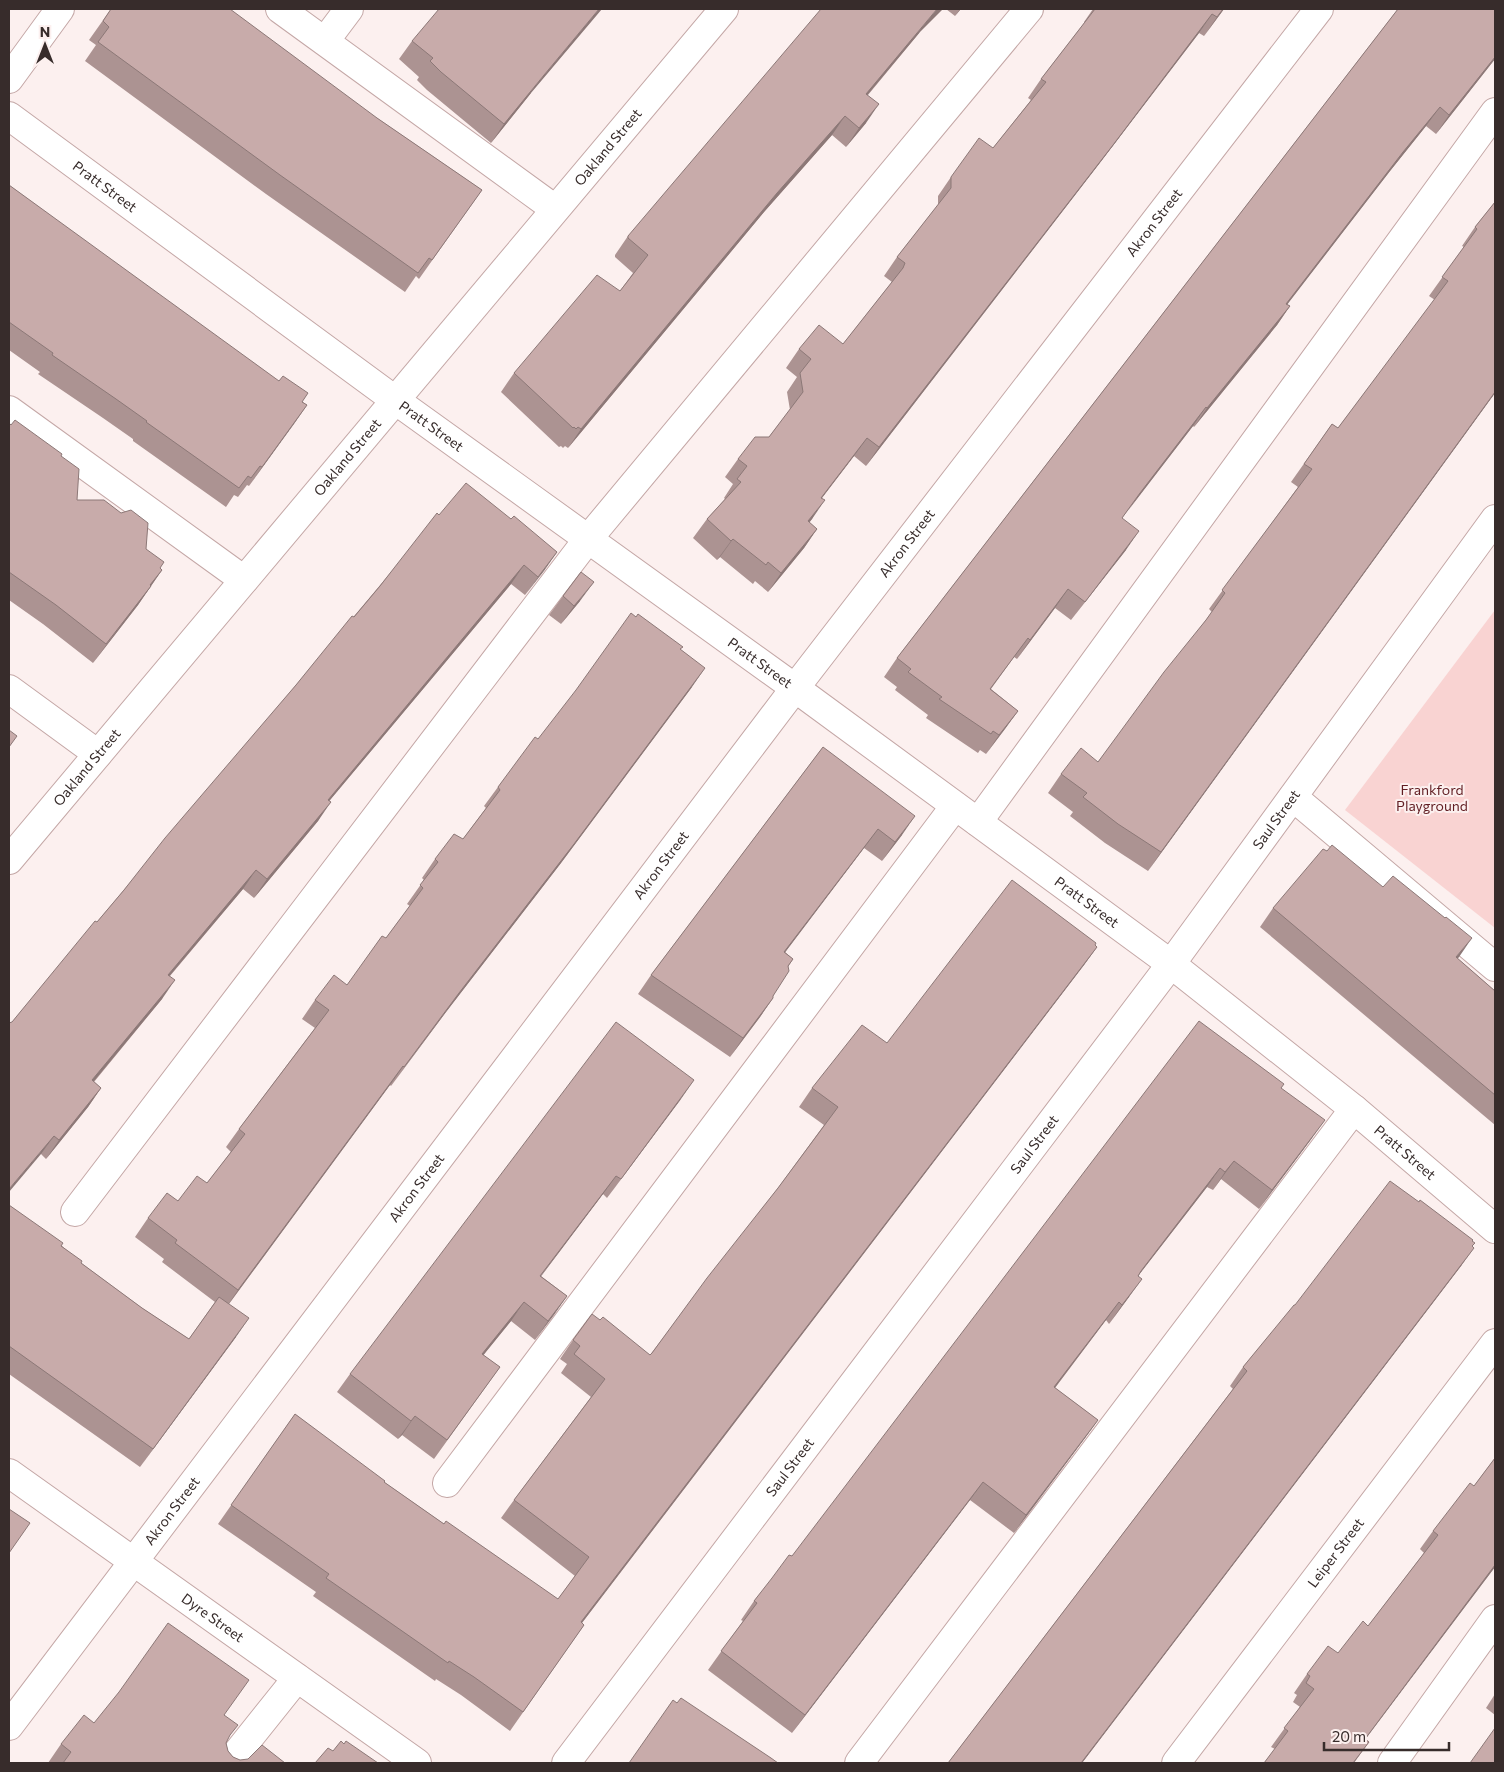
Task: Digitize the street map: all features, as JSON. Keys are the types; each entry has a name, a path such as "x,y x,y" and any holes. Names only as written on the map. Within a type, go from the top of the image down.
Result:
{"street":[{"path":"9,79 60,9"},
{"path":"280,9 555,209"},
{"path":"325,41 349,9"},
{"name":"Oakland Street","path":"9,860 724,9"},
{"path":"76,1212 588,539 1029,9"},
{"name":"Akron Street","path":"9,1726 795,688 1319,9"},
{"path":"978,822 1495,112"},
{"name":"Pratt Street","path":"9,116 395,400 795,688 1171,964 1354,1109 1495,1229"},
{"path":"9,410 244,580"},
{"name":"Saul Street","path":"566,1763 1171,964 1495,519"},
{"path":"9,689 98,754"},
{"path":"1293,797 1495,967"},
{"path":"447,1483 955,806"},
{"path":"859,1763 1354,1109"},
{"name":"Leiper Street","path":"1176,1763 1495,1343"},
{"name":"Dyre Street","path":"9,1473 417,1763"},
{"path":"1392,1763 1495,1619"},
{"path":"229,1763 297,1678"}],"green space":[{"name":"Frankford Playground","path":"1495,610 1495,928 1345,810"}],"building":[{"path":"111,9 230,9 377,118 482,190 432,260 429,258 418,273 98,42 109,27 103,21"},
{"path":"439,9 599,9 504,124 441,72 430,61 433,58 412,41"},
{"path":"821,9 937,9 866,94 879,104 859,128 845,116 777,193 581,429 578,427 576,429 573,428 514,373 597,275 620,291 648,255 628,236"},
{"path":"1095,9 1223,9 1217,17 1212,14 879,447 867,438 821,498 825,500 808,521 817,529 781,573 768,562 766,565 733,539 731,541 707,519 741,482 737,479 747,466 738,459 755,437 769,437 803,392 800,373 811,359 799,349 819,325 843,344 903,268 905,263 897,257 951,188 951,177 979,138 993,148 1046,82 1041,79"},
{"path":"1398,9 1495,9 1495,57 1449,115 1440,107 1403,152 1286,304 1290,306 1206,407 1140,493 1122,518 1139,531 1085,602 1068,589 990,689 1018,711 999,735 993,731 991,734 939,699 942,697 908,672 911,669 897,658"},
{"path":"9,185 279,381 283,376 308,393 302,402 307,405 262,467 260,466 251,478 248,476 239,488 52,355 53,353 9,322"},
{"path":"1495,202 1495,392 1161,852 1118,824 1083,797 1087,793 1061,774 1081,748 1098,762 1164,672 1206,620 1225,593 1222,590 1312,469 1304,464 1332,424 1338,428 1448,281 1442,277 1477,229 1475,227"},
{"path":"15,420 62,454 61,456 79,469 77,500 104,500 121,513 131,510 148,523 146,549 164,562 160,568 162,570 151,586 106,644 56,605 9,572 9,423 11,425"},
{"path":"466,483 511,519 514,516 557,552 538,577 524,565 328,800 331,802 267,879 256,870 168,975 175,980 92,1080 101,1088 59,1140 54,1136 9,1189 9,1023 12,1022 95,921 97,922 124,890 165,838 296,685 352,616 354,617 437,513 439,515"},
{"path":"581,572 594,582 574,606 563,596"},
{"path":"631,613 636,617 638,614 683,647 680,649 705,668 574,844 403,1066 238,1290 175,1243 177,1240 148,1218 167,1193 178,1201 197,1176 207,1183 245,1134 239,1129 329,1010 315,1000 334,975 347,985 382,936 386,938 423,888 420,885 438,862 435,859 454,834 463,839 500,790 498,787 535,737 538,739 576,690"},
{"path":"9,730 17,736 9,747"},
{"path":"823,747 915,816 895,842 878,829 784,952 793,959 788,966 789,971 773,998 743,1038 651,975"},
{"path":"1332,845 1383,887 1393,876 1472,938 1456,957 1495,991 1495,1095 1273,908 1323,849 1327,851"},
{"path":"1012,880 1096,943 1097,947 581,1622 584,1625 523,1712 474,1677 449,1661 448,1663 326,1578 329,1574 231,1505 295,1414 384,1482 444,1524 446,1521 558,1599 589,1557 514,1500 605,1379 574,1354 580,1346 573,1340 592,1314 600,1320 603,1317 650,1355 652,1353 838,1107 812,1088 862,1025 887,1043"},
{"path":"1199,1021 1284,1084 1281,1088 1325,1120 1272,1190 1234,1161 1225,1172 1220,1168 1141,1271 1138,1276 1142,1279 1122,1305 1119,1302 1054,1387 1098,1420 1026,1515 983,1482 805,1715 721,1651 757,1603 754,1601 789,1555 792,1556"},
{"path":"616,1022 694,1080 621,1179 616,1176 540,1276 567,1296 548,1321 524,1302 482,1354 500,1367 447,1440 415,1416 411,1421 350,1374"},
{"path":"1390,1181 1419,1202 1420,1200 1473,1240 1475,1243 1472,1246 1474,1248 1081,1763 948,1763 1247,1371 1243,1367 1295,1305"},
{"path":"9,1205 63,1243 61,1246 82,1261 81,1263 142,1308 189,1339 219,1297 249,1318 153,1449 9,1346"},
{"path":"1495,1458 1495,1565 1365,1739 1369,1742 1353,1763 1264,1763 1288,1731 1284,1728 1314,1689 1306,1683 1310,1676 1307,1674 1328,1646 1338,1653 1363,1621 1368,1626 1438,1535 1433,1531 1470,1483 1474,1486"},
{"path":"9,1509 30,1523 9,1553"},
{"path":"168,1623 249,1680 224,1715 238,1725 226,1743 228,1751 233,1757 240,1760 248,1759 262,1745 285,1763 63,1763 71,1752 61,1744 84,1715 94,1723 119,1692"},
{"path":"681,1698 778,1763 629,1763 673,1700 677,1703"},
{"path":"1495,1728 1495,1763 1470,1763"},
{"path":"341,1741 344,1744 346,1741 378,1763 315,1763 328,1748 333,1751"}]}
